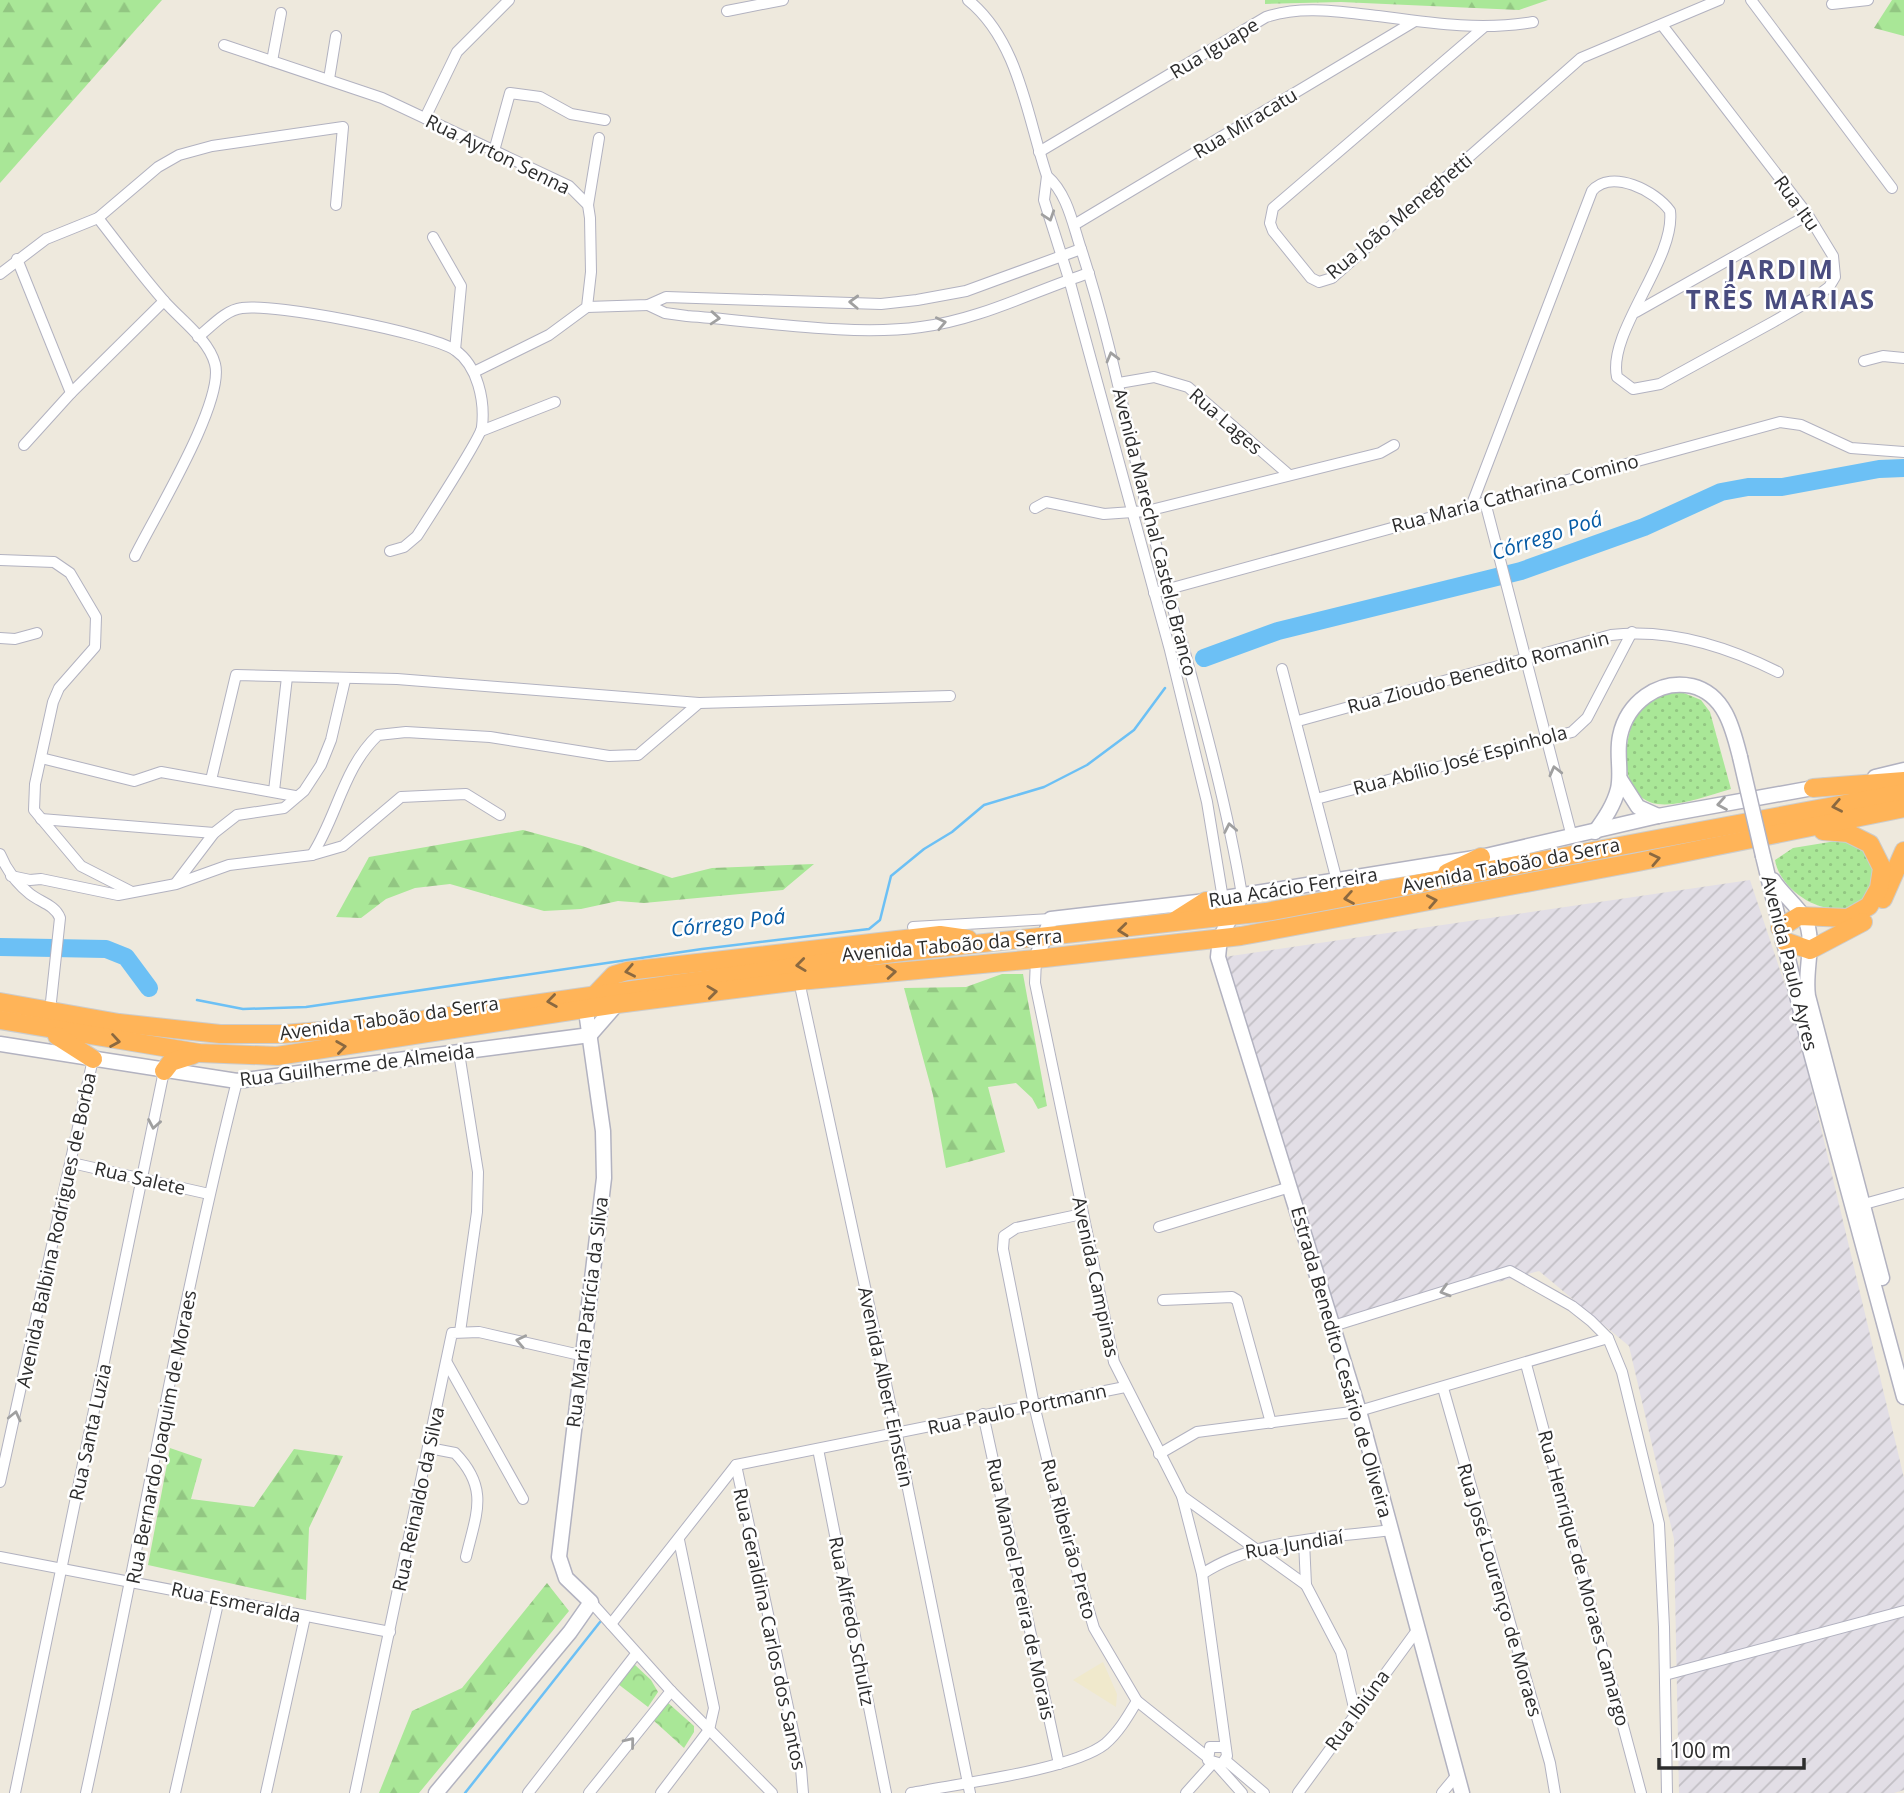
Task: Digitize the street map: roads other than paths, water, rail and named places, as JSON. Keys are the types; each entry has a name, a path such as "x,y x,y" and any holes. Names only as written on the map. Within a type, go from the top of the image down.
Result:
{"highway":[{"path":"1813,788 1904,781"},
{"name":"Avenida Taboão da Serra","path":"0,1020 199,1053 277,1056 454,1023 893,953 1231,917 1399,889 1904,793"},
{"name":"Avenida Taboão da Serra","path":"590,1003 617,1004 799,981 1202,941 1219,946 1904,808"},
{"path":"1795,830 1833,831 1860,836 1875,850 1882,868 1882,878 1875,898 1858,914 1839,920 1803,915 1791,918 1782,934 1810,950 1869,918 1886,894 1904,851"},
{"path":"1399,889 1442,876 1482,857"},
{"path":"1170,925 1214,900"},
{"name":"Avenida Taboão da Serra","path":"0,1002 220,1034 295,1033 454,1023"},
{"path":"45,1029 93,1059"},
{"path":"164,1071 172,1062 199,1053"}],"main road":[{"path":"1595,832 1611,808 1620,779 1620,736 1629,714 1645,695 1668,686 1693,687 1716,700 1730,720 1764,861"},
{"name":"Rua Acácio Ferreira","path":"1051,919 1214,900 1482,857 1658,816 1904,770"},
{"path":"1620,779 1631,799 1647,813 1658,816"},
{"path":"1627,823 1631,799"},
{"name":"Avenida Paulo Ayres","path":"1764,861 1781,892 1803,915 1810,950 1806,970 1808,996 1904,1397"},
{"name":"Avenida Paulo Ayres","path":"1764,861 1858,1205"},
{"path":"1219,946 1242,895"},
{"path":"1036,959 1051,919"},
{"name":"Estrada Benedito Cesário de Oliveira","path":"1219,946 1359,1411 1462,1793"},
{"name":"Rua Maria Patrícia da Silva","path":"590,1003 590,1035 604,1139 604,1178 580,1355 559,1557 566,1578 591,1602"},
{"path":"590,1035 617,1004"},
{"path":"454,1023 460,1054"},
{"name":"Rua Guilherme de Almeida","path":"0,1044 237,1081 590,1035"},
{"name":"Avenida Paulo Ayres","path":"1878,1285 1904,1362"},
{"path":"436,1793 570,1632 591,1602"}],"street":[{"path":"425,118 457,52 509,0"},
{"path":"727,11 783,0"},
{"name":"Avenida Marechal Castelo Branco","path":"968,0 985,14 1001,37 1047,176 1044,200 1069,279 1133,513 1207,802 1214,900"},
{"name":"Rua João Meneghetti","path":"1484,27 1273,208 1270,223 1273,231 1311,278 1318,282 1332,278 1581,58 1719,0"},
{"path":"1751,0 1892,188"},
{"path":"1832,4 1868,0"},
{"name":"Rua Iguape","path":"1039,152 1266,18 1282,12 1334,11 1484,27 1533,22"},
{"path":"272,61 281,13"},
{"name":"Rua Miracatu","path":"1074,225 1415,21"},
{"name":"Rua Itu","path":"1636,312 1621,339 1615,367 1617,377 1633,389 1660,384 1803,305 1829,287 1835,277 1833,256 1808,215 1662,25"},
{"path":"328,79 336,36"},
{"name":"Rua Ayrton Senna","path":"224,45 383,98 569,186 588,205 592,244 587,307"},
{"path":"494,152 510,93 540,97 572,114 606,120"},
{"path":"0,274 46,239 98,218 158,167 179,155 212,146 293,136 313,129 343,127 336,205"},
{"path":"588,205 599,138"},
{"name":"Avenida Marechal Castelo Branco","path":"1047,176 1057,184 1074,225 1119,383 1147,511 1224,798 1242,895"},
{"path":"1472,504 1592,191 1604,181 1640,188 1665,203 1670,211 1668,231 1636,312"},
{"path":"1636,312 1808,215"},
{"path":"98,218 164,302 198,337 215,364 214,397 135,555"},
{"path":"433,237 461,286 455,350"},
{"path":"474,372 549,335 587,307 648,305 666,297 881,303 917,300 966,290 1080,249"},
{"path":"17,259 71,393"},
{"path":"648,305 666,313 687,316 868,330 899,329 953,321 1089,273"},
{"path":"24,445 71,393 164,302"},
{"path":"198,337 230,312 253,307 373,327 436,341 455,350 474,372 481,397 481,431 417,536 404,547 390,551"},
{"path":"1864,361 1883,356 1904,358"},
{"name":"Rua Lages","path":"1119,383 1154,377 1188,387 1287,474"},
{"path":"481,431 555,402"},
{"name":"Rua Maria Catharina Comino","path":"1154,593 1780,422 1801,425 1851,448 1876,452 1904,452"},
{"path":"1035,508 1041,504 1056,503 1088,513 1147,511 1380,453 1394,445"},
{"path":"1485,502 1572,837"},
{"path":"0,560 54,562 70,573 96,617 95,647 56,694 33,795 34,810 81,866 130,891"},
{"name":"Rua Zioudo Benedito Romanin","path":"1298,721 1611,635 1632,632 1729,649 1778,672"},
{"name":"Rua Abílio José Espinhola","path":"1316,799 1547,736 1573,732 1587,718 1632,632"},
{"path":"0,638 15,639 37,633"},
{"path":"1170,650 1182,648"},
{"path":"1282,669 1298,721 1337,881"},
{"path":"211,780 236,675 345,680 397,679 699,703 950,696"},
{"path":"274,791 288,677"},
{"path":"176,884 214,833 237,815 284,808 304,790 326,756 345,680"},
{"path":"312,855 321,841 340,790 378,735 406,732 490,737 609,756 638,755 699,703"},
{"path":"1188,726 1202,721"},
{"path":"41,758 134,782 161,772 295,796"},
{"path":"11,876 41,879 110,895 176,884 229,865 312,855 342,846 401,797 466,794 499,815"},
{"path":"1207,802 1224,798"},
{"path":"41,819 214,833"},
{"path":"0,854 11,876 31,895 58,912 56,967 50,1011"},
{"name":"Rua Acácio Ferreira","path":"913,928 1051,919"},
{"name":"Avenida Campinas","path":"1036,959 1035,983 1114,1362 1182,1496 1202,1574 1224,1747 1215,1761"},
{"name":"Avenida Albert Einstein","path":"799,981 897,1435 969,1788"},
{"path":"460,1054 478,1172 477,1212 460,1332 479,1332 580,1355"},
{"name":"Avenida Balbina Rodrigues de Borba","path":"0,1482 93,1059"},
{"name":"Rua Santa Luzia","path":"15,1793 164,1071"},
{"name":"Rua Bernardo Joaquim de Moraes","path":"86,1793 132,1580 209,1194 237,1081"},
{"name":"Rua Salete","path":"72,1163 144,1177 209,1194"},
{"path":"1159,1227 1290,1186"},
{"path":"1858,1205 1904,1193"},
{"name":"Rua Ribeirão Preto","path":"1082,1214 1016,1228 1004,1236 1003,1249 1034,1405 1088,1612 1107,1655 1138,1700 1215,1761"},
{"path":"1333,1326 1510,1271 1572,1306 1608,1338 1622,1371 1656,1504 1665,1675 1667,1793"},
{"path":"1163,1300 1232,1297 1240,1304 1271,1423"},
{"name":"Rua Reinaldo da Silva","path":"355,1793 452,1333 460,1332"},
{"path":"1159,1454 1197,1432 1359,1411 1608,1338"},
{"path":"447,1363 523,1499"},
{"name":"Rua Henrique de Moraes Camargo","path":"1526,1364 1641,1793"},
{"name":"Rua Paulo Portmann","path":"736,1465 897,1435 983,1413 1125,1387"},
{"name":"Rua José Lourenço de Moraes","path":"1443,1388 1550,1763 1555,1793"},
{"name":"Rua Manoel Pereira de Morais","path":"983,1413 1059,1764"},
{"path":"429,1448 455,1453 478,1490 479,1504 466,1557"},
{"name":"Rua Alfredo Schultz","path":"818,1449 886,1793"},
{"path":"611,1624 736,1465"},
{"name":"Rua Geraldina Carlos dos Santos","path":"736,1465 801,1768 803,1793"},
{"path":"1182,1496 1306,1585"},
{"name":"Rua Jundiaí","path":"1202,1574 1226,1558 1256,1549 1392,1530"},
{"path":"661,1793 709,1730 714,1698 679,1539"},
{"path":"1304,1541 1306,1585 1341,1652 1354,1712"},
{"name":"Rua Esmeralda","path":"0,1557 132,1580 390,1632"},
{"path":"175,1793 219,1599"},
{"path":"591,1602 636,1654 765,1791"},
{"path":"1665,1675 1904,1611"},
{"path":"266,1793 305,1617"},
{"name":"Rua Ibiúna","path":"1298,1793 1354,1712 1418,1629"},
{"path":"528,1793 636,1654"},
{"path":"589,1793 671,1691"},
{"path":"911,1793 969,1788 1059,1764 1104,1745 1119,1730 1138,1700"},
{"path":"1224,1747 1210,1747 1215,1761 1242,1793"},
{"path":"1186,1793 1215,1761"},
{"path":"1215,1761 1264,1793"},
{"path":"1442,1793 1450,1788 1458,1774"}],"waterway":[{"name":"Córrego Poá","path":"1204,658 1278,631 1521,571 1644,527 1721,492 1748,487 1782,487 1879,469 1904,468"},
{"name":"Córrego Poá","path":"197,1000 243,1009 306,1007 702,949 869,929 880,920 891,876 924,849 952,832 984,805 1044,787 1087,765 1134,730 1165,688"},
{"name":"Córrego Poá","path":"0,947 106,949 126,957 149,988"},
{"path":"465,1793 600,1622"}],"district":[{"name":"JARDIM TRÊS MARIAS","path":"1781,285"}]}
